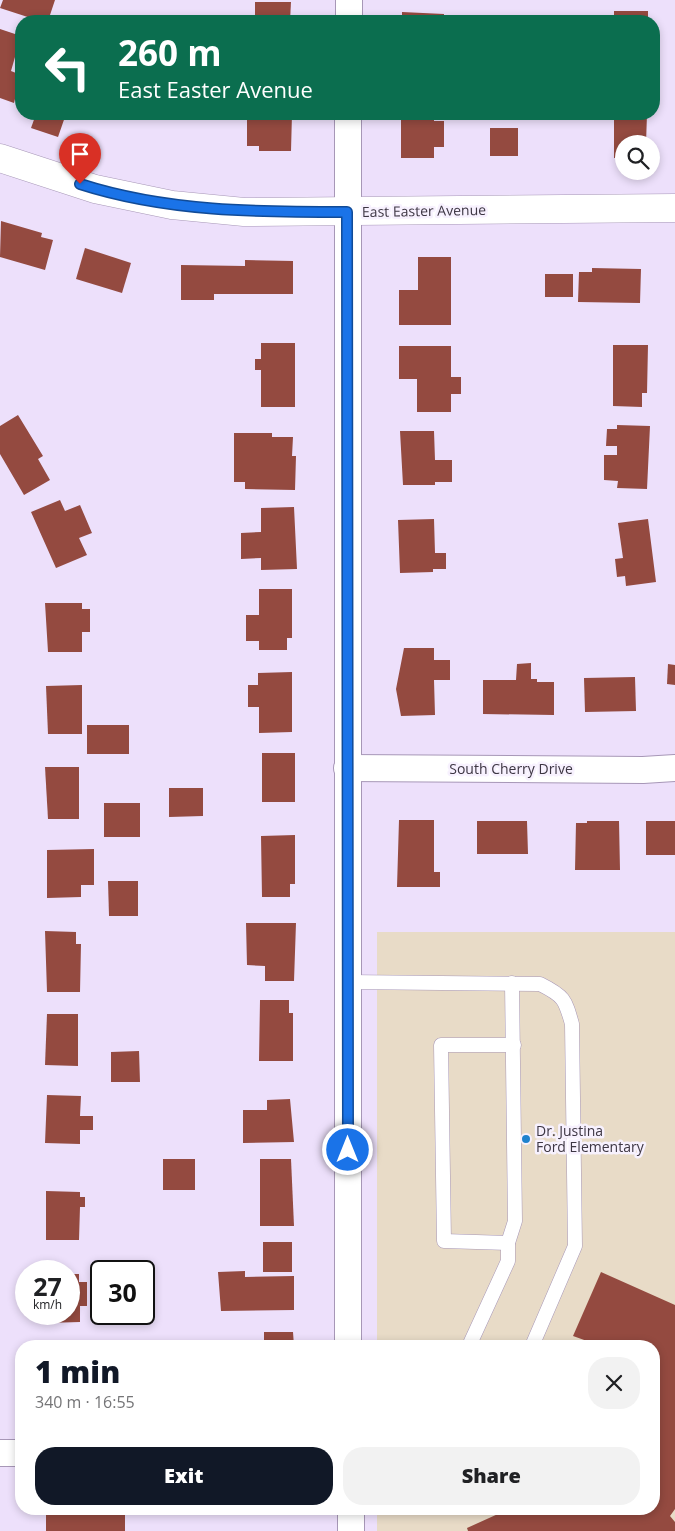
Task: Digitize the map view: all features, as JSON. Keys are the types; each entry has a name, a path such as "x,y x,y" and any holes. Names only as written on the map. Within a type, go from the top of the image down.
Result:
{"street":[{"path":"349,15 350,0"},
{"path":"348,120 348,1340"},
{"name":"East Easter Avenue","path":"0,158 95,189 172,205 244,212 675,208"},
{"name":"South Cherry Drive","path":"347,768 643,770 675,768"},
{"path":"0,1453 15,1453"},
{"path":"351,1531 352,1515"}],"lane":[{"path":"348,982 540,984 559,994 566,1004 572,1024 575,1246 535,1340"},
{"path":"472,1340 508,1261 508,1243 515,1221 512,983"},
{"path":"508,1243 444,1241 441,1045 514,1045"}],"shaded area":[{"name":"Dr. Justina Ford Elementary","path":"377,932 675,932 675,1531 377,1531 377,1515 660,1515 660,1340 377,1340"}],"building":[{"path":"3,0 55,0 50,15 22,15 0,8"},
{"path":"255,2 291,2 290,15 255,15"},
{"path":"614,11 648,11 648,15 614,15"},
{"path":"402,12 444,14 444,15 402,15"},
{"path":"0,29 15,34 15,57 11,71 15,73 15,99 14,103 0,98"},
{"path":"34,120 64,120 58,137 31,128"},
{"path":"247,120 292,120 291,151 259,151 259,146 247,146"},
{"path":"401,120 444,121 444,147 434,147 434,158 401,158"},
{"path":"614,120 647,120 646,135 615,135 615,158"},
{"path":"490,128 518,128 518,156 490,156"},
{"path":"1,221 42,233 41,237 53,240 45,270 0,257"},
{"path":"85,248 131,263 122,293 76,279"},
{"path":"418,257 451,257 451,325 399,325 399,290 418,290"},
{"path":"245,260 293,261 293,294 214,294 214,300 181,300 181,265 245,266"},
{"path":"592,268 641,269 640,303 578,302 579,272 592,272"},
{"path":"545,274 573,274 573,297 545,297"},
{"path":"261,343 295,343 295,407 261,407 261,370 255,370 255,359 261,359"},
{"path":"613,345 648,345 647,393 642,393 642,407 613,406"},
{"path":"399,346 451,346 451,377 461,377 461,394 451,394 451,412 417,412 417,379 399,379"},
{"path":"18,415 43,456 38,459 50,480 24,495 0,454 0,426"},
{"path":"617,425 650,426 647,489 617,488 618,481 604,480 604,455 617,455 617,446 606,446 607,429 617,429"},
{"path":"400,431 434,431 435,460 452,460 452,482 435,482 435,485 403,485"},
{"path":"234,433 272,433 272,437 293,437 292,456 296,456 295,490 245,489 245,482 234,482"},
{"path":"60,500 65,511 80,505 92,533 79,538 87,555 56,568 31,512"},
{"path":"294,507 297,569 261,570 261,558 241,559 241,533 261,532 261,508"},
{"path":"434,519 435,553 446,553 446,569 433,569 433,572 400,573 398,520"},
{"path":"648,519 656,582 626,586 625,576 617,577 615,559 623,558 618,523"},
{"path":"259,589 292,589 292,638 287,638 287,650 259,650 259,641 246,641 246,615 259,615"},
{"path":"45,603 82,603 82,609 90,609 90,632 82,632 82,652 48,652"},
{"path":"404,648 434,648 434,660 450,660 450,680 434,680 435,715 401,716 396,689"},
{"path":"531,663 531,679 537,679 537,682 554,682 554,715 483,714 483,680 516,680 517,664"},
{"path":"668,664 675,665 675,685 667,684"},
{"path":"292,672 292,732 259,733 259,707 248,707 248,685 258,685 258,673"},
{"path":"635,677 636,711 585,712 584,678"},
{"path":"82,685 82,734 48,734 46,686"},
{"path":"87,725 129,725 129,754 87,754"},
{"path":"262,753 295,753 295,802 262,802"},
{"path":"45,767 79,767 79,819 48,819"},
{"path":"169,788 203,788 203,816 169,817"},
{"path":"104,803 140,803 140,837 104,837"},
{"path":"399,820 434,820 434,872 440,872 440,887 397,887"},
{"path":"477,821 527,821 528,854 477,854"},
{"path":"587,821 619,821 620,870 575,870 576,823 587,823"},
{"path":"646,821 675,821 675,855 646,855"},
{"path":"295,835 295,884 290,884 290,897 262,897 261,836"},
{"path":"94,849 94,885 81,885 81,897 47,898 47,850"},
{"path":"108,881 138,881 138,916 109,916"},
{"path":"246,923 296,923 294,981 265,981 265,966 247,965"},
{"path":"45,931 76,932 76,944 81,944 80,992 47,992"},
{"path":"260,1000 289,1000 289,1013 293,1013 293,1061 259,1061"},
{"path":"47,1014 78,1014 78,1066 45,1065"},
{"path":"139,1051 140,1082 111,1082 111,1052"},
{"path":"47,1095 81,1096 80,1116 93,1116 93,1130 80,1130 80,1144 45,1143"},
{"path":"290,1099 294,1142 243,1143 243,1110 267,1110 267,1100"},
{"path":"163,1159 195,1159 195,1190 163,1190"},
{"path":"260,1159 291,1159 294,1226 260,1226"},
{"path":"46,1191 80,1192 80,1197 85,1197 85,1207 80,1207 79,1240 46,1240"},
{"path":"263,1242 292,1242 292,1272 263,1272"},
{"path":"245,1271 245,1277 294,1276 294,1310 221,1311 218,1272"},
{"path":"601,1272 675,1305 675,1509 670,1516 675,1522 675,1531 468,1531 467,1528 496,1515 660,1515 660,1340 584,1340 573,1336"},
{"path":"80,1282 87,1282 87,1306 80,1306"},
{"path":"264,1332 293,1332 294,1340 264,1340"},
{"path":"46,1515 125,1515 125,1531 46,1531"}],"place":[{"name":"Dr. Justina Ford Elementary","path":"526,1139"}],"route":[{"path":"80,184 95,189 172,205 244,212 347,212 348,1150"}]}
